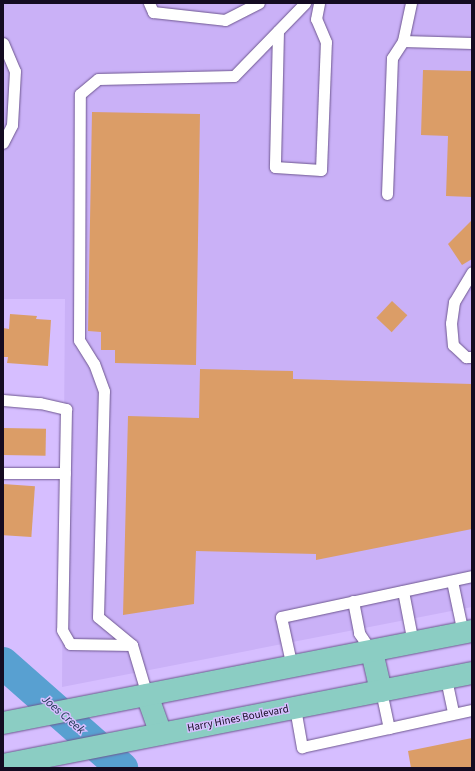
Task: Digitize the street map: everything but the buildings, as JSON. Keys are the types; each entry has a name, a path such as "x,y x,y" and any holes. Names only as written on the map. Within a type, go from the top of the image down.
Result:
{"main road":[{"path":"3,723 413,644 467,632"},
{"path":"372,652 381,691"},
{"name":"Harry Hines Boulevard","path":"3,765 472,673"},
{"path":"147,695 156,735"}],"lane":[{"path":"149,3 153,12 225,20 258,4"},
{"path":"147,695 132,645 98,617 104,391 94,364 79,340 80,94 98,78 234,76 305,3"},
{"path":"278,31 275,167 321,170 326,42 316,19 319,3"},
{"path":"388,194 392,58 403,41 411,3"},
{"path":"403,41 472,43"},
{"path":"3,43 15,71 12,125 3,143"},
{"path":"472,272 454,302 451,323 453,345 466,357 472,357"},
{"path":"3,400 40,403 66,409 62,630 70,644 132,645"},
{"path":"3,473 65,473"},
{"path":"292,667 282,617 472,576"},
{"path":"452,580 467,632"},
{"path":"403,591 413,644"},
{"path":"353,601 360,633 372,652"},
{"path":"446,679 453,714"},
{"path":"381,691 389,728"},
{"path":"295,708 302,747 472,710"}],"shaded area":[{"path":"3,3 472,3 472,607 62,687 65,299 3,299"}],"waterway":[{"name":"Joes Creek","path":"3,663 122,768"}]}
